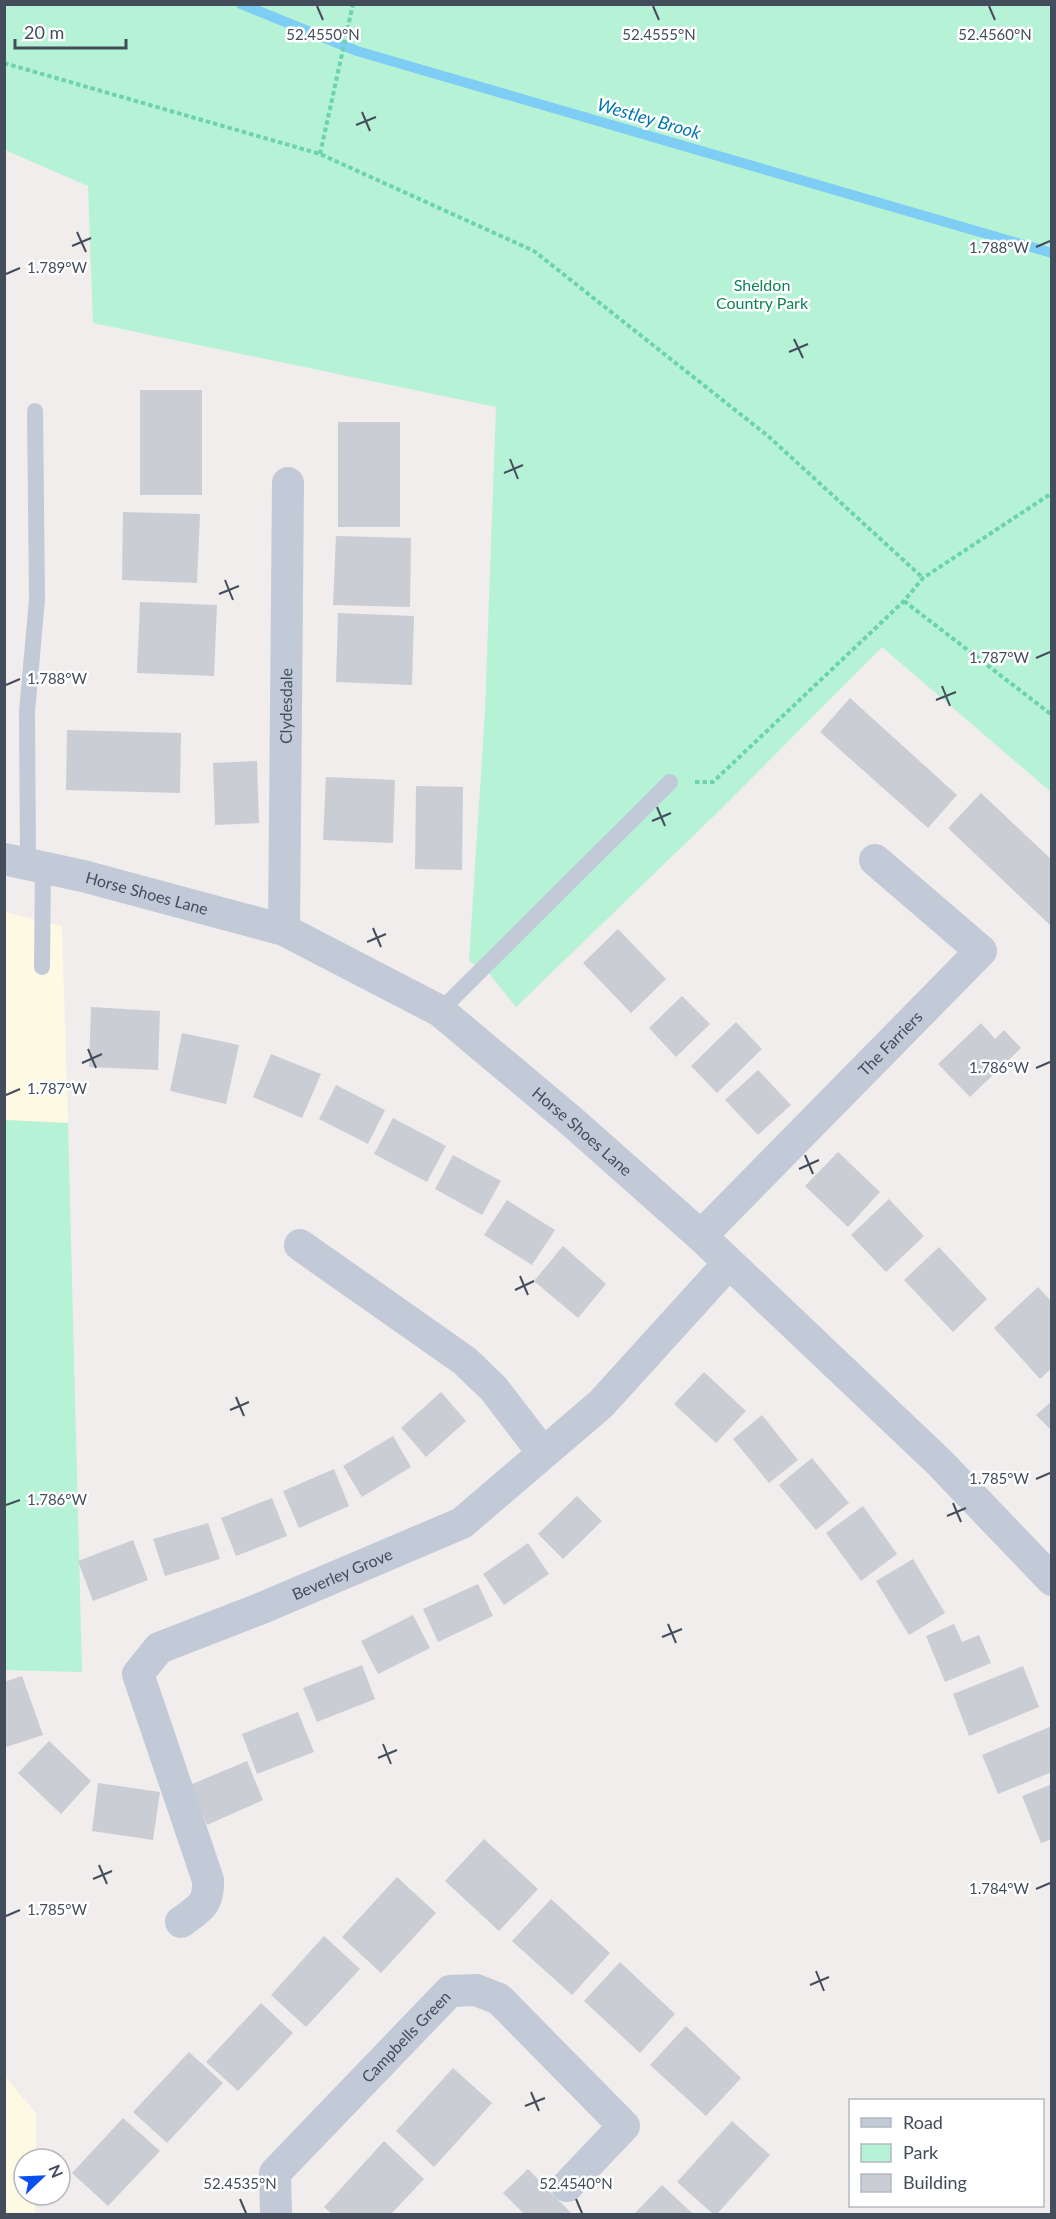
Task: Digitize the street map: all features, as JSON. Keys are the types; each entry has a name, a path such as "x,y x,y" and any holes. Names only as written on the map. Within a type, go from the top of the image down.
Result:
{"street":[{"name":"Clydesdale","path":"284,930 288,483"},
{"name":"The Farriers","path":"701,1236 981,951 875,860"},
{"name":"Horse Shoes Lane","path":"25,864 83,876 284,930 440,1011 569,1119 701,1236 940,1463 1052,1580"},
{"path":"300,1245 465,1361 494,1389 543,1453"},
{"name":"Beverley Grove","path":"181,1922 204,1904 208,1894 208,1880 138,1674 159,1648 262,1608 462,1523 601,1404 729,1263"},
{"name":"Campbells Green","path":"276,2214 275,2174 450,1991 476,1990 499,1999 624,2126 567,2186"}],"lane":[{"path":"35,411 38,599 27,712 25,864 42,967"},
{"path":"440,1011 670,782"}],"path":[{"path":"320,154 353,4"},
{"path":"4,63 320,154 534,251 768,436 923,578"},
{"path":"670,782 713,782 904,601 923,578 1052,493"},
{"path":"904,601 1052,715"}],"shaded area":[{"path":"5,912 62,926 68,1123 5,1120"},
{"path":"4,2075 36,2113 36,2147 12,2147 12,2207 35,2207 35,2214 5,2214"}],"green space":[{"name":"Sheldon Country Park","path":"5,5 1051,5 1051,792 882,647 720,810 516,1007 488,972 469,961 485,711 496,407 93,323 88,186 5,150"},
{"path":"5,1120 68,1123 82,1672 5,1670"}],"building":[{"path":"140,390 202,390 202,495 140,495"},
{"path":"338,422 400,422 400,527 338,527"},
{"path":"123,512 200,514 197,583 122,580"},
{"path":"336,536 411,538 410,607 333,605"},
{"path":"140,602 217,605 214,676 137,673"},
{"path":"338,613 414,616 412,685 336,682"},
{"path":"850,698 957,795 928,828 820,732"},
{"path":"67,730 181,733 180,793 66,790"},
{"path":"257,761 259,823 215,825 213,763"},
{"path":"326,777 395,780 393,843 323,840"},
{"path":"416,786 463,787 462,870 415,869"},
{"path":"981,793 1052,860 1052,927 948,828"},
{"path":"618,929 666,979 631,1013 583,963"},
{"path":"682,996 710,1024 676,1057 649,1028"},
{"path":"91,1007 160,1011 158,1070 89,1067"},
{"path":"736,1022 762,1049 717,1093 691,1066"},
{"path":"981,1023 995,1039 1004,1030 1021,1048 970,1097 938,1064"},
{"path":"182,1033 239,1045 226,1104 170,1091"},
{"path":"271,1054 321,1074 302,1118 253,1097"},
{"path":"758,1070 791,1105 758,1135 725,1100"},
{"path":"336,1085 385,1110 368,1144 319,1119"},
{"path":"393,1118 446,1146 427,1182 374,1154"},
{"path":"838,1152 880,1192 848,1227 805,1186"},
{"path":"453,1155 501,1181 482,1215 435,1189"},
{"path":"889,1199 924,1236 886,1272 851,1235"},
{"path":"507,1200 555,1230 532,1265 484,1235"},
{"path":"563,1246 606,1284 578,1318 534,1281"},
{"path":"939,1247 987,1299 953,1332 904,1280"},
{"path":"1038,1287 1052,1302 1052,1368 1040,1379 994,1328"},
{"path":"704,1372 746,1411 716,1443 674,1404"},
{"path":"441,1392 466,1421 426,1457 401,1428"},
{"path":"1052,1401 1052,1431 1036,1415"},
{"path":"762,1415 798,1460 769,1483 733,1439"},
{"path":"393,1436 411,1467 362,1497 343,1466"},
{"path":"812,1458 849,1503 816,1530 779,1485"},
{"path":"334,1469 349,1506 299,1528 283,1491"},
{"path":"577,1496 602,1521 563,1559 538,1534"},
{"path":"272,1498 287,1536 236,1556 221,1518"},
{"path":"863,1506 897,1554 861,1581 826,1533"},
{"path":"208,1523 220,1559 165,1576 153,1539"},
{"path":"133,1540 148,1580 93,1601 78,1561"},
{"path":"528,1543 549,1574 504,1605 483,1574"},
{"path":"913,1559 945,1613 909,1635 876,1581"},
{"path":"478,1584 493,1616 438,1642 423,1609"},
{"path":"413,1615 430,1648 378,1674 361,1641"},
{"path":"954,1624 962,1642 979,1635 991,1663 945,1682 926,1636"},
{"path":"362,1665 375,1699 317,1722 303,1688"},
{"path":"1023,1666 1039,1707 969,1736 953,1694"},
{"path":"22,1676 43,1735 6,1747 4,1682"},
{"path":"298,1712 314,1752 257,1774 242,1734"},
{"path":"1052,1726 1052,1772 998,1794 982,1755"},
{"path":"49,1741 91,1781 61,1814 18,1773"},
{"path":"247,1761 263,1800 207,1825 190,1785"},
{"path":"98,1783 160,1792 153,1840 92,1831"},
{"path":"1052,1784 1052,1839 1041,1843 1022,1796"},
{"path":"484,1839 538,1889 499,1931 445,1881"},
{"path":"397,1877 436,1913 381,1973 342,1937"},
{"path":"551,1899 610,1953 572,1995 512,1941"},
{"path":"324,1936 360,1969 306,2027 271,1995"},
{"path":"620,1962 675,2014 640,2053 584,2001"},
{"path":"261,2003 293,2033 238,2091 206,2062"},
{"path":"686,2026 741,2078 706,2116 650,2065"},
{"path":"189,2052 223,2083 167,2143 133,2112"},
{"path":"453,2068 492,2103 434,2167 396,2131"},
{"path":"123,2118 160,2151 108,2206 72,2173"},
{"path":"732,2121 770,2155 717,2214 713,2214 677,2182"},
{"path":"384,2141 424,2179 391,2214 332,2214 324,2207"},
{"path":"528,2169 572,2214 524,2214 503,2193"},
{"path":"662,2185 693,2214 634,2214"}],"waterway":[{"name":"Westley Brook","path":"241,4 357,51 1052,253"}]}
